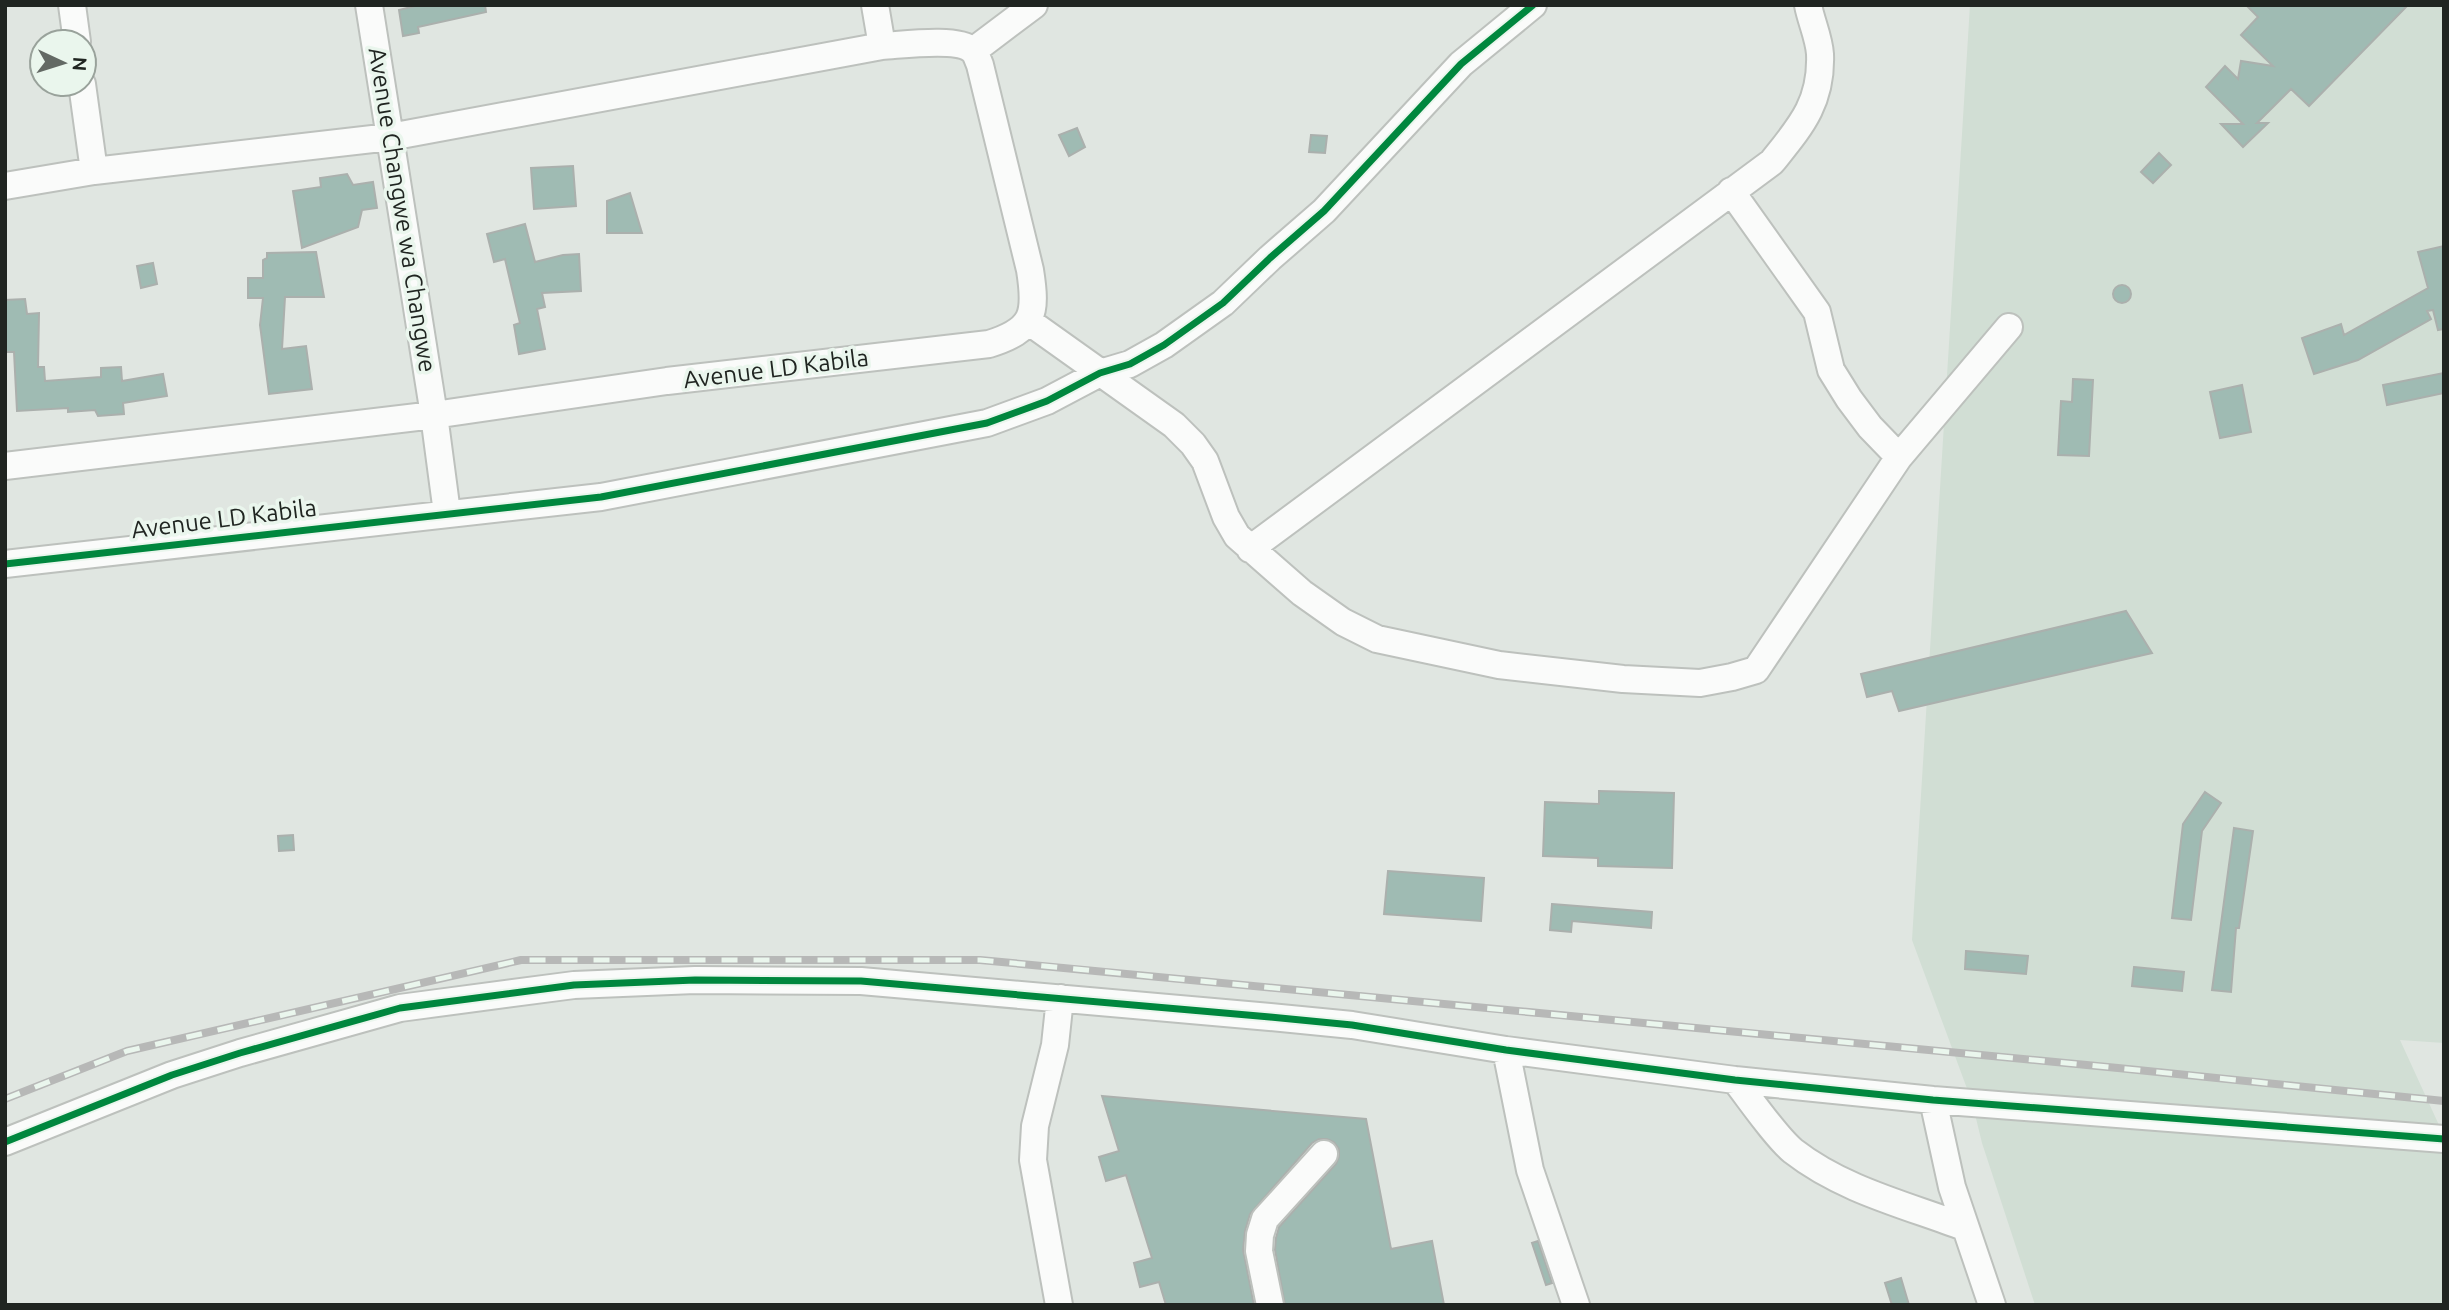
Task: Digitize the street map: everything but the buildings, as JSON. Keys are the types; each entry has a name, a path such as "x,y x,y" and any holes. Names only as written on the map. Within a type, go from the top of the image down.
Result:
{"street":[{"path":"72,5 74,28"},
{"name":"Avenue Changwe wa Changwe","path":"369,5 434,415"},
{"path":"875,5 882,47"},
{"path":"973,51 1034,5"},
{"name":"Avenue LD Kabila","path":"5,564 601,497 987,423 1047,401 1100,373 1130,364 1164,345 1223,303 1324,211 1461,64 1533,5"},
{"path":"1250,549 1772,162 1804,122 1816,90 1820,52 1808,5"},
{"path":"5,187 94,171 390,136 882,47 962,45 973,51 980,65 1030,270 1034,297 1028,321 1174,425 1193,444 1205,461 1226,517 1237,536 1250,549 1302,593 1343,622 1377,639 1499,665 1623,680 1700,683 1756,670 1899,457 2009,327"},
{"path":"84,98 94,171"},
{"path":"1731,191 1817,312 1831,370 1849,399 1870,427 1899,457"},
{"name":"Avenue LD Kabila","path":"5,467 434,415 667,382 989,344 1014,336 1028,321"},
{"path":"434,415 447,513"},
{"path":"5,1142 172,1075 240,1052 400,1008 574,985 695,980 861,981 1060,998 1352,1025 1506,1050 1735,1080 1933,1100 2444,1139"},
{"path":"1059,1305 1033,1160 1035,1126 1055,1045 1060,998"},
{"path":"1506,1050 1530,1170 1576,1305"},
{"path":"1735,1080 1790,1149 1825,1173 1867,1193 1964,1227"},
{"path":"1933,1100 1952,1187 1992,1305"},
{"path":"1270,1305 1259,1251 1262,1227 1265,1219 1324,1154"}],"shaded area":[{"path":"1970,5 2444,5 2444,1043 2400,1040 2444,1136 2444,1305 2035,1305 1982,1143 1972,1102 1912,940"}],"railway":[{"path":"5,1099 127,1051 521,960 980,960 2444,1101"}],"cycle path":[{"path":"5,564 601,497 987,423 1047,401 1100,373 1130,364 1164,345 1223,303 1324,211 1461,64 1533,5"},
{"path":"5,1142 172,1075 400,1008 574,985 695,980 861,981 1270,1017 1352,1025 1506,1050 1735,1080 1933,1100 2444,1139"}]}
